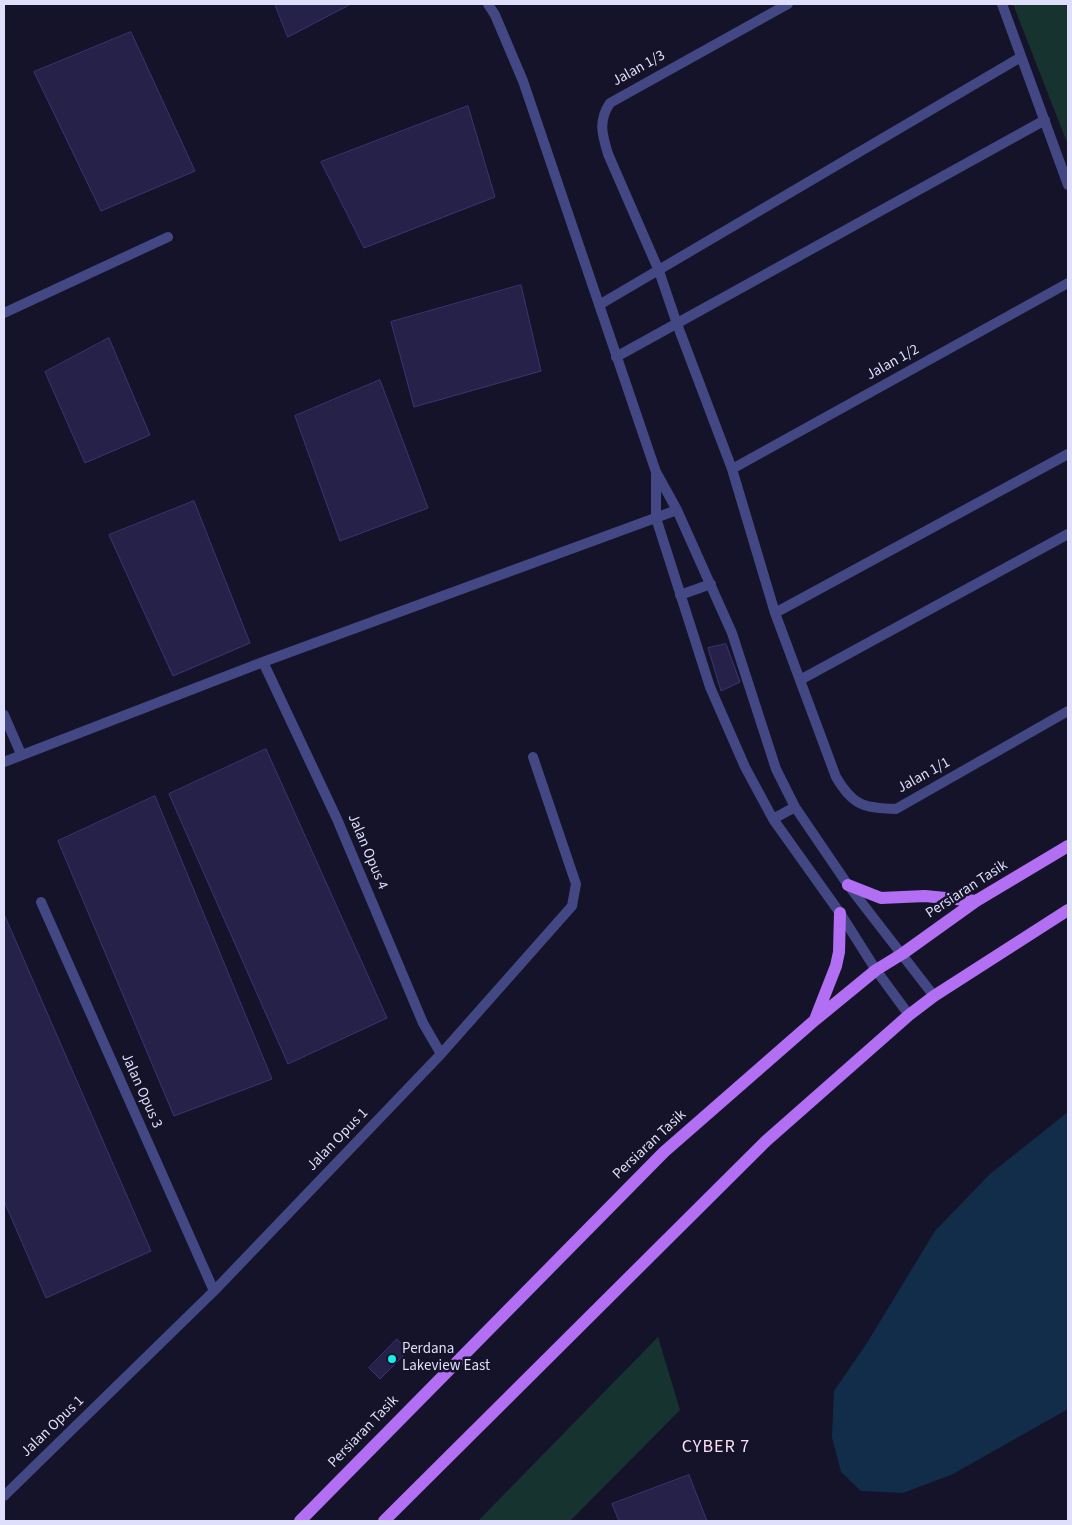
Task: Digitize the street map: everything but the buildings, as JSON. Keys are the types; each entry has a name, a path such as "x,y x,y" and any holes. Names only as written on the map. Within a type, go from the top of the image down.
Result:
{"main road":[{"name":"Persiaran Tasik","path":"300,1521 664,1152 814,1020 876,970 902,954 976,901 1068,846"},
{"path":"848,885 880,898 925,896 976,901"},
{"path":"384,1521 766,1141 909,1015 934,996 1068,910"},
{"path":"814,1020 836,966 839,952 840,913"}],"street":[{"path":"488,4 495,15 523,81 656,472 677,510 732,633 776,770 795,807 848,885 934,996"},
{"name":"Jalan 1/3","path":"732,469 658,271 608,154 603,138 602,123 604,112 610,103 788,4"},
{"path":"1002,4 1068,185"},
{"path":"599,305 1022,57"},
{"path":"616,357 1044,120"},
{"path":"4,313 168,237"},
{"name":"Jalan 1/2","path":"732,469 1068,282"},
{"path":"775,612 1068,454"},
{"name":"Jalan 1/1","path":"732,469 775,612 836,777 844,792 856,801 870,808 896,809 1068,711"},
{"path":"656,472 656,518 710,687 745,767 773,819 909,1015"},
{"path":"4,762 263,662 677,510"},
{"path":"800,680 1068,534"},
{"path":"680,595 711,584"},
{"name":"Jalan Opus 4","path":"263,662 337,818 423,1023 440,1054"},
{"path":"4,715 21,754"},
{"name":"Jalan Opus 1","path":"4,1496 214,1291 440,1054 572,906 576,884 533,757"},
{"path":"773,819 795,807"},
{"name":"Jalan Opus 3","path":"41,902 214,1291"}],"green space":[{"path":"1013,4 1068,4 1068,145"},
{"path":"658,1337 680,1410 570,1521 478,1521"}],"water":[{"path":"1068,1112 1068,1409 953,1474 903,1493 861,1491 841,1472 832,1437 834,1391 867,1343 935,1231 990,1174"}],"place":[{"name":"Perdana Lakeview East","path":"392,1359"}],"district":[{"name":"CYBER 7","path":"716,1448"}]}
